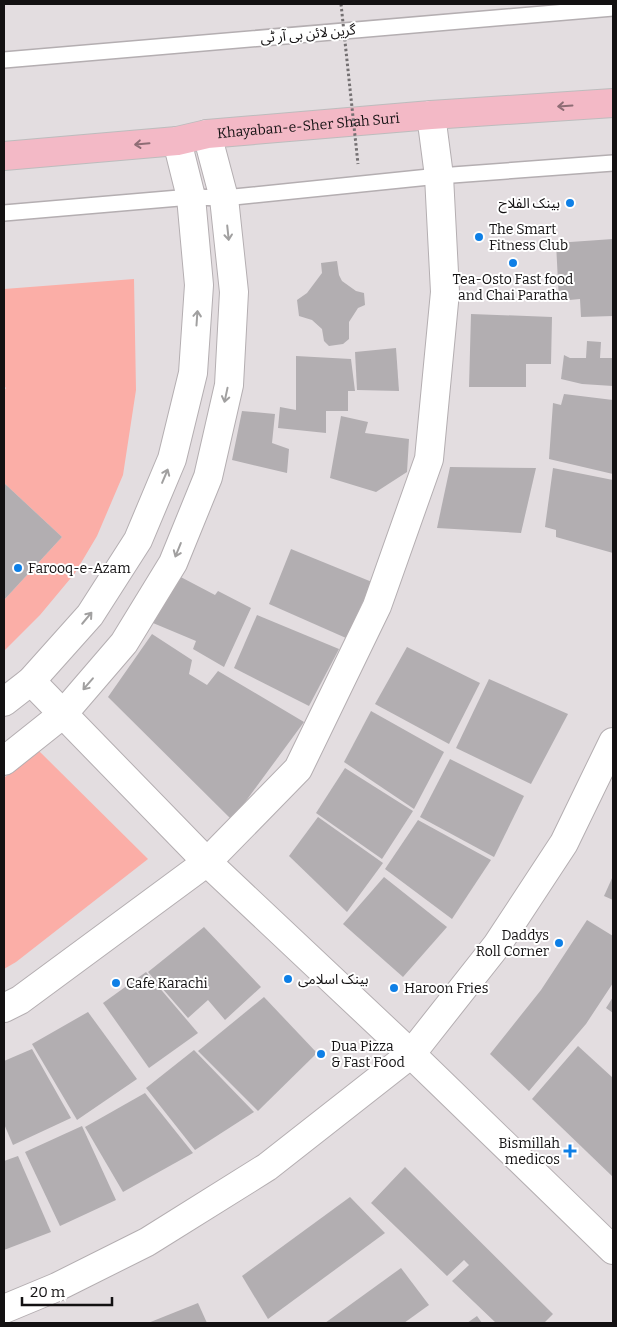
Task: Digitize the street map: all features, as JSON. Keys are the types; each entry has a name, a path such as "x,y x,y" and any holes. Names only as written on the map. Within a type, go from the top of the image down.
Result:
{"main road":[{"name":"Khayaban-e-Sher Shah Suri","path":"4,156 177,140 207,134 431,115 613,103"}],"street":[{"path":"4,1008 20,1000 207,862 298,769 377,606 429,459 445,292 439,176 431,115"},
{"path":"4,761 63,714 124,643 173,563 208,476 229,385 234,292 224,198 207,134"},
{"path":"4,702 31,681 90,615 138,540 172,459 193,373 199,285 190,196 177,140"},
{"path":"31,681 207,862 411,1054 613,1250"},
{"path":"4,1309 56,1288 147,1242 267,1167 411,1054 497,945 564,843 613,742"}],"lane":[{"name":"گرین لائن بی آر ٹی","path":"4,60 613,8"},
{"path":"4,213 190,196 224,198 439,176 613,163"}],"path":[{"path":"341,4 358,164"}],"shaded area":[{"path":"134,279 136,390 123,475 97,536 75,573 40,615 4,651 4,600 62,537 4,483 4,391 6,388 4,386 4,289"},
{"path":"38,750 148,859 16,962 4,969 4,778"}],"building":[{"path":"613,239 613,316 581,317 580,299 559,301 556,243"},
{"path":"337,261 342,281 356,291 364,293 365,305 358,308 349,322 349,339 343,344 329,346 324,341 322,329 312,320 299,316 297,300 307,293 322,273 321,263"},
{"path":"471,314 552,317 551,364 526,364 526,387 469,387"},
{"path":"587,341 601,342 600,358 613,358 613,386 582,384 561,379 564,355 570,358 586,358"},
{"path":"396,348 399,391 357,390 355,352"},
{"path":"296,356 351,359 355,391 348,391 348,411 326,411 326,433 278,428 280,407 296,410"},
{"path":"564,394 613,400 613,474 549,459 553,403 561,405"},
{"path":"242,411 275,414 272,443 289,449 287,473 232,460"},
{"path":"341,416 368,422 365,433 409,439 407,472 376,492 330,478"},
{"path":"450,467 536,468 521,533 437,528"},
{"path":"553,468 613,480 613,553 556,537 556,530 545,527"},
{"name":"Farooq-e-Azam","path":"4,483 62,537 4,600"},
{"path":"291,549 372,582 346,638 269,604"},
{"path":"175,574 215,595 218,591 251,608 224,667 193,649 196,641 153,623"},
{"path":"257,615 339,649 309,706 234,668"},
{"path":"152,634 192,660 189,674 207,685 218,671 304,722 232,820 108,697"},
{"path":"407,647 480,683 449,744 375,704"},
{"path":"489,679 568,714 531,784 456,748"},
{"path":"371,711 444,752 414,809 344,762"},
{"path":"450,759 524,796 494,857 420,817"},
{"path":"345,768 413,811 382,859 316,813"},
{"path":"318,817 383,863 347,912 289,856"},
{"path":"418,820 491,860 452,919 385,869"},
{"path":"613,876 613,900 604,896"},
{"path":"384,877 447,927 403,977 343,924"},
{"path":"587,920 613,936 613,983 586,1024 529,1091 490,1054 541,990"},
{"path":"204,927 261,987 225,1020 208,1000 188,1018 148,972"},
{"path":"146,972 198,1033 149,1068 103,1003"},
{"path":"264,997 317,1053 258,1111 198,1051"},
{"path":"613,997 613,1013 606,1008"},
{"path":"88,1012 137,1079 77,1120 32,1044"},
{"path":"578,1046 613,1078 613,1177 532,1099"},
{"path":"32,1049 71,1118 13,1145 4,1124 4,1061"},
{"path":"194,1050 254,1112 195,1150 146,1088"},
{"path":"145,1093 193,1153 123,1192 85,1127"},
{"path":"82,1126 116,1200 60,1226 25,1152"},
{"path":"18,1156 51,1232 4,1250 4,1161"},
{"path":"405,1167 553,1314 544,1323 496,1323 452,1281 469,1265 464,1260 447,1276 371,1203"},
{"path":"350,1197 385,1233 268,1319 242,1276"},
{"path":"401,1268 429,1305 404,1323 325,1323"},
{"path":"198,1303 207,1323 148,1323"},
{"path":"477,1316 482,1323 467,1323"}],"place":[{"name":"بینک الفلاح","path":"570,203"},
{"name":"The Smart Fitness Club","path":"479,237"},
{"name":"Tea-Osto Fast food and Chai Paratha","path":"513,263"},
{"name":"Farooq-e-Azam","path":"18,568"},
{"name":"Daddys Roll Corner","path":"559,943"},
{"name":"بینک اسلامی","path":"288,979"},
{"name":"Cafe Karachi","path":"116,983"},
{"name":"Haroon Fries","path":"394,988"},
{"name":"Dua Pizza & Fast Food","path":"321,1054"},
{"name":"Bismillah medicos","path":"570,1151"}]}
